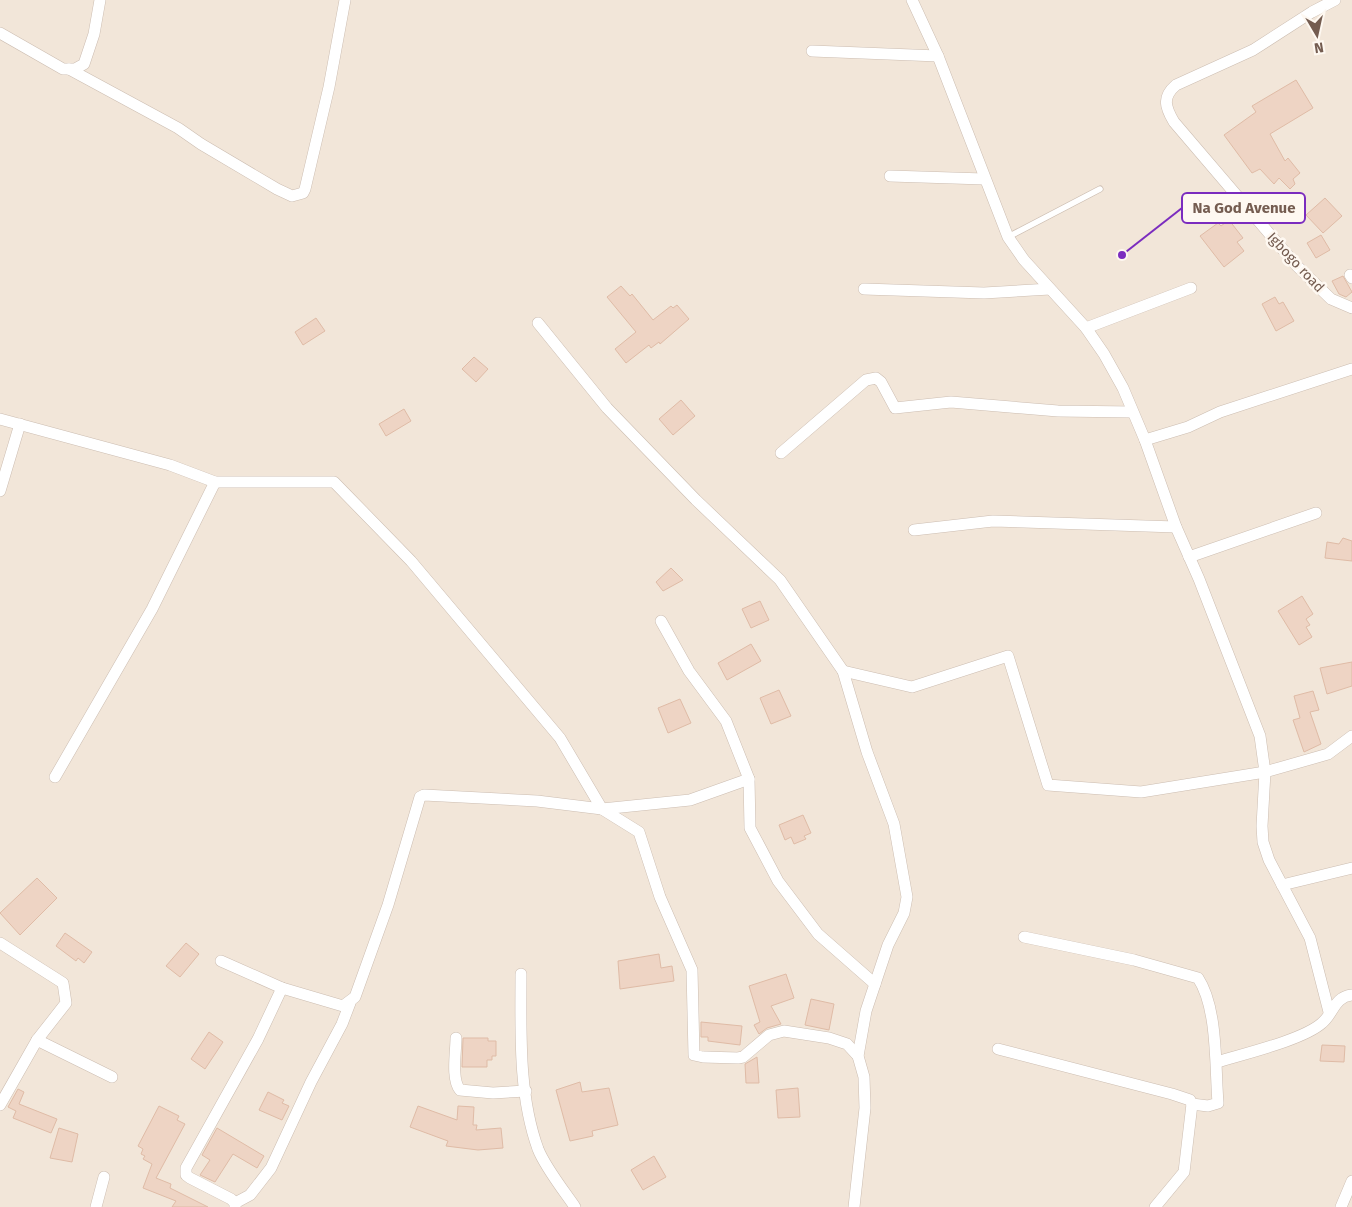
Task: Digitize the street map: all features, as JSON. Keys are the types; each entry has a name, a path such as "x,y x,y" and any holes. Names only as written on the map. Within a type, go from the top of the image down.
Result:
{"street":[{"path":"0,33 64,69 69,69 84,64 94,34 100,0"},
{"path":"69,69 178,128 200,144 277,189 292,196 298,195 305,189 329,86 345,0"},
{"path":"912,0 938,56 1008,238 1024,260 1086,328 1115,373 1145,440 1176,528 1190,557 1260,736 1265,772 1263,842 1268,860 1310,938 1329,1012"},
{"name":"Igbogo road","path":"1335,0 1312,12 1253,50 1176,85 1165,100 1166,109 1174,122 1297,266 1331,299 1352,308"},
{"path":"812,51 938,56"},
{"path":"890,176 984,179"},
{"path":"1086,328 1191,288"},
{"path":"864,290 984,293 1050,289"},
{"path":"538,323 607,408 696,500 780,580 843,671 867,752 894,824 907,897 904,913 888,945 866,1011 858,1056 864,1077 864,1108 854,1207"},
{"path":"1145,440 1188,427 1220,412 1352,369"},
{"path":"781,453 852,391 866,380 876,378 881,382 895,408 952,402 1058,411 1132,412"},
{"path":"0,419 170,465 216,482 334,482 411,561 560,738 602,809 639,832 660,897 692,970 694,1055 738,1058 748,1053 769,1035 784,1031 847,1044 858,1056"},
{"path":"0,491 20,424"},
{"path":"55,777 152,609 216,482"},
{"path":"1190,557 1316,513"},
{"path":"914,530 993,521 1176,528"},
{"path":"661,620 690,671 726,721 749,779 750,828 778,881 818,934 875,984"},
{"path":"843,671 912,687 1008,656 1048,785 1141,792 1265,772 1328,754 1352,736"},
{"path":"282,988 258,1039 186,1168 186,1175 231,1198 235,1205 250,1195 271,1168 311,1082 342,1024 350,1003 355,997 388,905 420,798 429,794 537,801 602,809 690,800 749,779"},
{"path":"1282,885 1352,868"},
{"path":"1024,937 1134,960 1198,978 1206,990 1217,1062 1218,1103 1208,1106 1192,1104"},
{"path":"0,943 63,983 66,1003 38,1040 0,1105"},
{"path":"220,961 282,988 343,1006 350,1003"},
{"path":"521,974 522,1038 526,1091 538,1149 575,1207"},
{"path":"1217,1062 1295,1037 1323,1023 1336,1002 1352,995"},
{"path":"456,1038 457,1086 460,1090 493,1093 526,1091"},
{"path":"38,1040 112,1077"},
{"path":"998,1049 1190,1100 1192,1104 1184,1172 1155,1207"},
{"path":"96,1207 104,1178"},
{"path":"1341,1207 1352,1181"}],"lane":[{"path":"1008,238 1100,189"}],"shaded area":[{"path":"0,0 1352,0 1352,1207 0,1207"}],"building":[{"path":"1296,80 1313,108 1270,134 1285,161 1288,158 1300,173 1293,179 1295,184 1290,189 1279,178 1274,184 1260,169 1252,173 1224,135 1256,112 1252,106"},
{"path":"1325,198 1342,216 1323,233 1306,215"},
{"path":"1229,220 1243,238 1237,242 1244,251 1224,267 1200,236 1218,223 1221,226"},
{"path":"1321,235 1330,250 1316,258 1307,243"},
{"path":"1343,276 1352,292 1346,297 1339,294 1332,281"},
{"path":"621,286 630,296 632,294 653,320 671,306 673,308 677,305 689,319 660,344 659,342 651,348 649,345 626,363 615,349 636,332 607,297"},
{"path":"1275,297 1279,304 1283,302 1294,321 1276,331 1262,304"},
{"path":"316,318 325,331 303,345 295,332"},
{"path":"474,357 488,369 476,382 462,369"},
{"path":"681,400 695,416 673,435 659,419"},
{"path":"404,409 411,421 386,436 379,424"},
{"path":"1343,538 1352,541 1352,561 1325,558 1327,542 1339,544"},
{"path":"671,568 683,580 663,591 656,582"},
{"path":"1302,596 1313,614 1306,619 1310,625 1306,627 1312,637 1299,645 1278,611"},
{"path":"760,601 769,620 751,628 742,609"},
{"path":"751,644 761,661 727,680 718,663"},
{"path":"1352,662 1352,686 1327,694 1320,668"},
{"path":"779,690 791,716 771,724 760,698"},
{"path":"1313,691 1319,710 1310,712 1321,744 1304,752 1293,720 1300,718 1294,696"},
{"path":"680,699 691,723 668,733 658,708"},
{"path":"803,815 811,833 804,836 806,839 794,844 791,837 785,840 779,825"},
{"path":"37,878 57,898 20,935 0,913"},
{"path":"65,933 92,952 84,963 78,958 76,961 56,946"},
{"path":"186,943 199,954 180,977 166,966"},
{"path":"659,954 661,968 672,966 674,981 620,989 618,961"},
{"path":"786,974 794,998 771,1006 781,1024 767,1028 759,1034 754,1025 760,1022 749,986"},
{"path":"811,999 834,1004 829,1030 805,1025"},
{"path":"701,1022 742,1026 740,1045 708,1041 708,1037 701,1037"},
{"path":"209,1032 223,1042 205,1069 191,1059"},
{"path":"463,1038 488,1038 488,1041 496,1041 496,1056 492,1056 492,1060 487,1060 487,1067 462,1067"},
{"path":"1322,1045 1345,1046 1344,1062 1320,1061"},
{"path":"757,1057 759,1083 746,1083 745,1064"},
{"path":"580,1082 582,1092 609,1088 618,1125 592,1131 593,1136 570,1141 556,1090"},
{"path":"798,1088 800,1117 778,1118 776,1090"},
{"path":"18,1089 24,1092 19,1104 57,1119 51,1133 13,1118 16,1111 8,1107"},
{"path":"268,1092 284,1100 282,1103 289,1106 282,1120 259,1110"},
{"path":"159,1106 179,1116 177,1120 185,1124 156,1178 171,1184 170,1188 208,1207 172,1207 176,1201 143,1188 152,1164 143,1159 145,1156 141,1154 143,1149 138,1146"},
{"path":"418,1106 457,1120 458,1106 474,1107 473,1125 477,1125 476,1130 501,1128 503,1148 478,1150 446,1146 448,1141 410,1127"},
{"path":"59,1128 78,1134 72,1162 50,1158"},
{"path":"217,1128 264,1156 257,1168 233,1154 215,1182 200,1175 210,1160 202,1155"},
{"path":"654,1156 666,1177 643,1190 631,1170"}],"place":[{"name":"Na God Avenue","path":"1122,255"}]}
